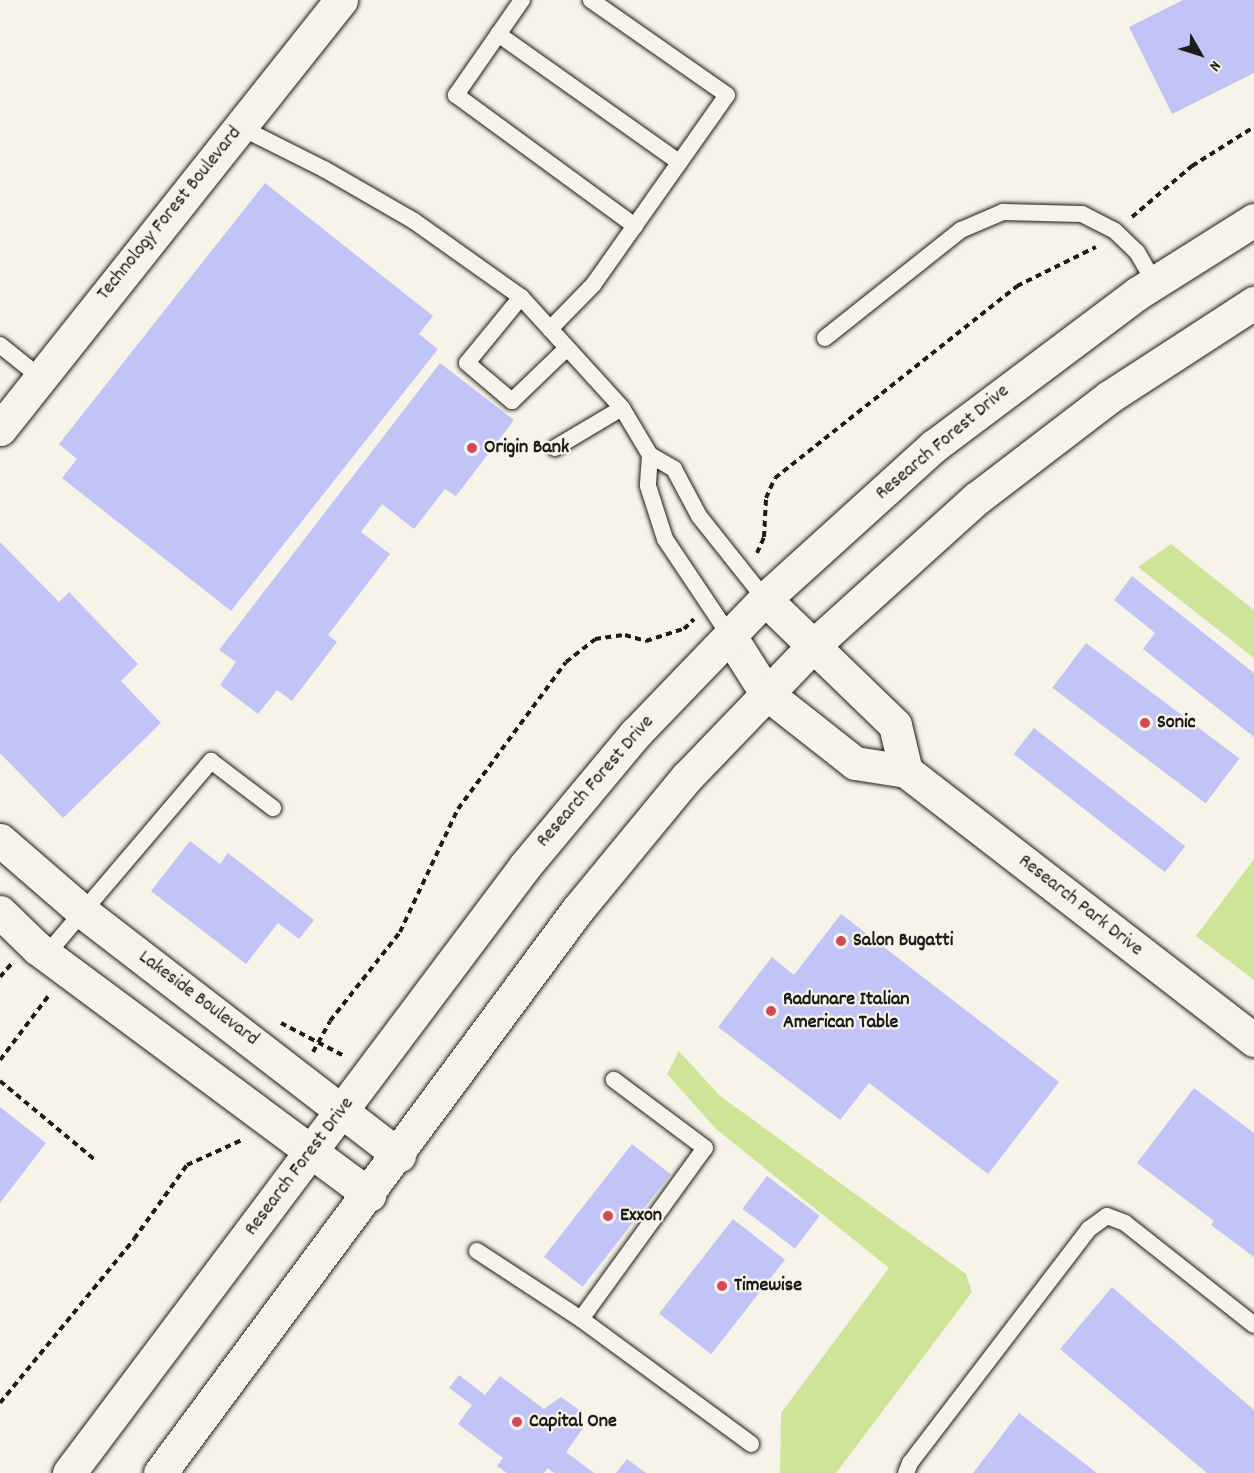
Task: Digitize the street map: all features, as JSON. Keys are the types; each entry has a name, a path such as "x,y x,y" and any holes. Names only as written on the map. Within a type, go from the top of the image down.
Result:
{"main road":[{"name":"Technology Forest Boulevard","path":"0,429 341,0"},
{"name":"Research Forest Drive","path":"69,1473 525,866 635,734 765,599 934,446 1048,357 1155,282 1254,220"},
{"path":"160,1473 399,1155 578,909 687,777 812,647 977,498 1109,397 1254,303"},
{"path":"765,599 895,725 906,771"},
{"name":"Research Park Drive","path":"730,636 766,693 855,763 906,771 1254,1040"},
{"name":"Lakeside Boulevard","path":"0,840 83,912 399,1155"},
{"path":"0,912 46,955 312,1150 369,1195"}],"lane":[{"path":"522,0 456,95 635,226"},
{"path":"550,329 593,285 726,95 591,0"},
{"path":"498,34 679,162"},
{"path":"240,127 324,169 414,221 521,297 622,408 650,455 674,469 699,516 765,599"},
{"path":"825,338 961,230 1004,212 1082,214 1115,231 1137,252 1155,282"},
{"path":"521,297 466,363 512,401 567,348"},
{"path":"0,345 40,377"},
{"path":"555,448 622,408"},
{"path":"650,455 648,486 665,539 730,636"},
{"path":"46,955 211,761 273,808"},
{"path":"581,1319 705,1148 614,1080"},
{"path":"906,1473 909,1463 1089,1229 1107,1216 1125,1223 1254,1325"},
{"path":"477,1251 581,1319 751,1444"}],"path":[{"path":"0,1081 94,1159"},
{"path":"0,1403 134,1239 187,1165 246,1138"}],"green space":[{"path":"1171,544 1254,610 1254,658 1138,567"},
{"path":"1254,859 1254,980 1196,936"},
{"path":"679,1051 720,1096 966,1274 972,1292 836,1473 780,1473 781,1413 889,1268 716,1129 667,1074"}],"building":[{"path":"1183,0 1254,0 1254,73 1172,114 1129,27"},
{"path":"265,183 433,316 419,334 438,349 231,611 62,478 77,459 59,444"},
{"path":"440,363 514,420 456,496 445,489 414,529 382,504 361,532 390,554 328,635 337,642 292,701 277,690 258,714 220,685 236,662 219,650"},
{"path":"0,542 59,602 69,592 138,664 121,681 161,723 63,818 0,753"},
{"path":"1132,576 1254,673 1254,737 1143,649 1155,633 1114,600"},
{"name":"Sonic","path":"1086,643 1239,759 1206,803 1052,688"},
{"path":"1034,728 1185,846 1165,872 1014,754"},
{"path":"190,841 220,864 228,853 314,920 299,939 278,923 246,964 151,891"},
{"path":"841,914 1059,1082 988,1174 869,1083 840,1120 718,1027 772,957 794,975"},
{"path":"1194,1088 1254,1133 1254,1257 1211,1225 1214,1221 1137,1163"},
{"path":"0,1107 46,1143 0,1203"},
{"name":"Exxon","path":"632,1144 671,1174 583,1287 544,1257"},
{"path":"767,1176 820,1216 795,1248 742,1209"},
{"name":"Timewise","path":"733,1219 785,1260 711,1354 659,1314"},
{"path":"1112,1287 1254,1410 1254,1473 1207,1473 1060,1349"},
{"name":"Capital One","path":"459,1375 485,1395 500,1376 544,1409 561,1397 579,1410 572,1420 583,1428 566,1452 594,1473 554,1473 548,1468 544,1473 507,1473 497,1466 503,1458 458,1424 472,1405 449,1388"},
{"path":"1019,1413 1097,1473 973,1473"},
{"name":"Capital One","path":"627,1459 646,1473 616,1473"}],"place":[{"name":"Origin Bank","path":"472,448"},
{"name":"Sonic","path":"1145,723"},
{"name":"Salon Bugatti","path":"841,941"},
{"name":"Radunare Italian American Table","path":"771,1011"},
{"name":"Exxon","path":"608,1216"},
{"name":"Timewise","path":"722,1286"},
{"name":"Capital One","path":"517,1422"}]}
